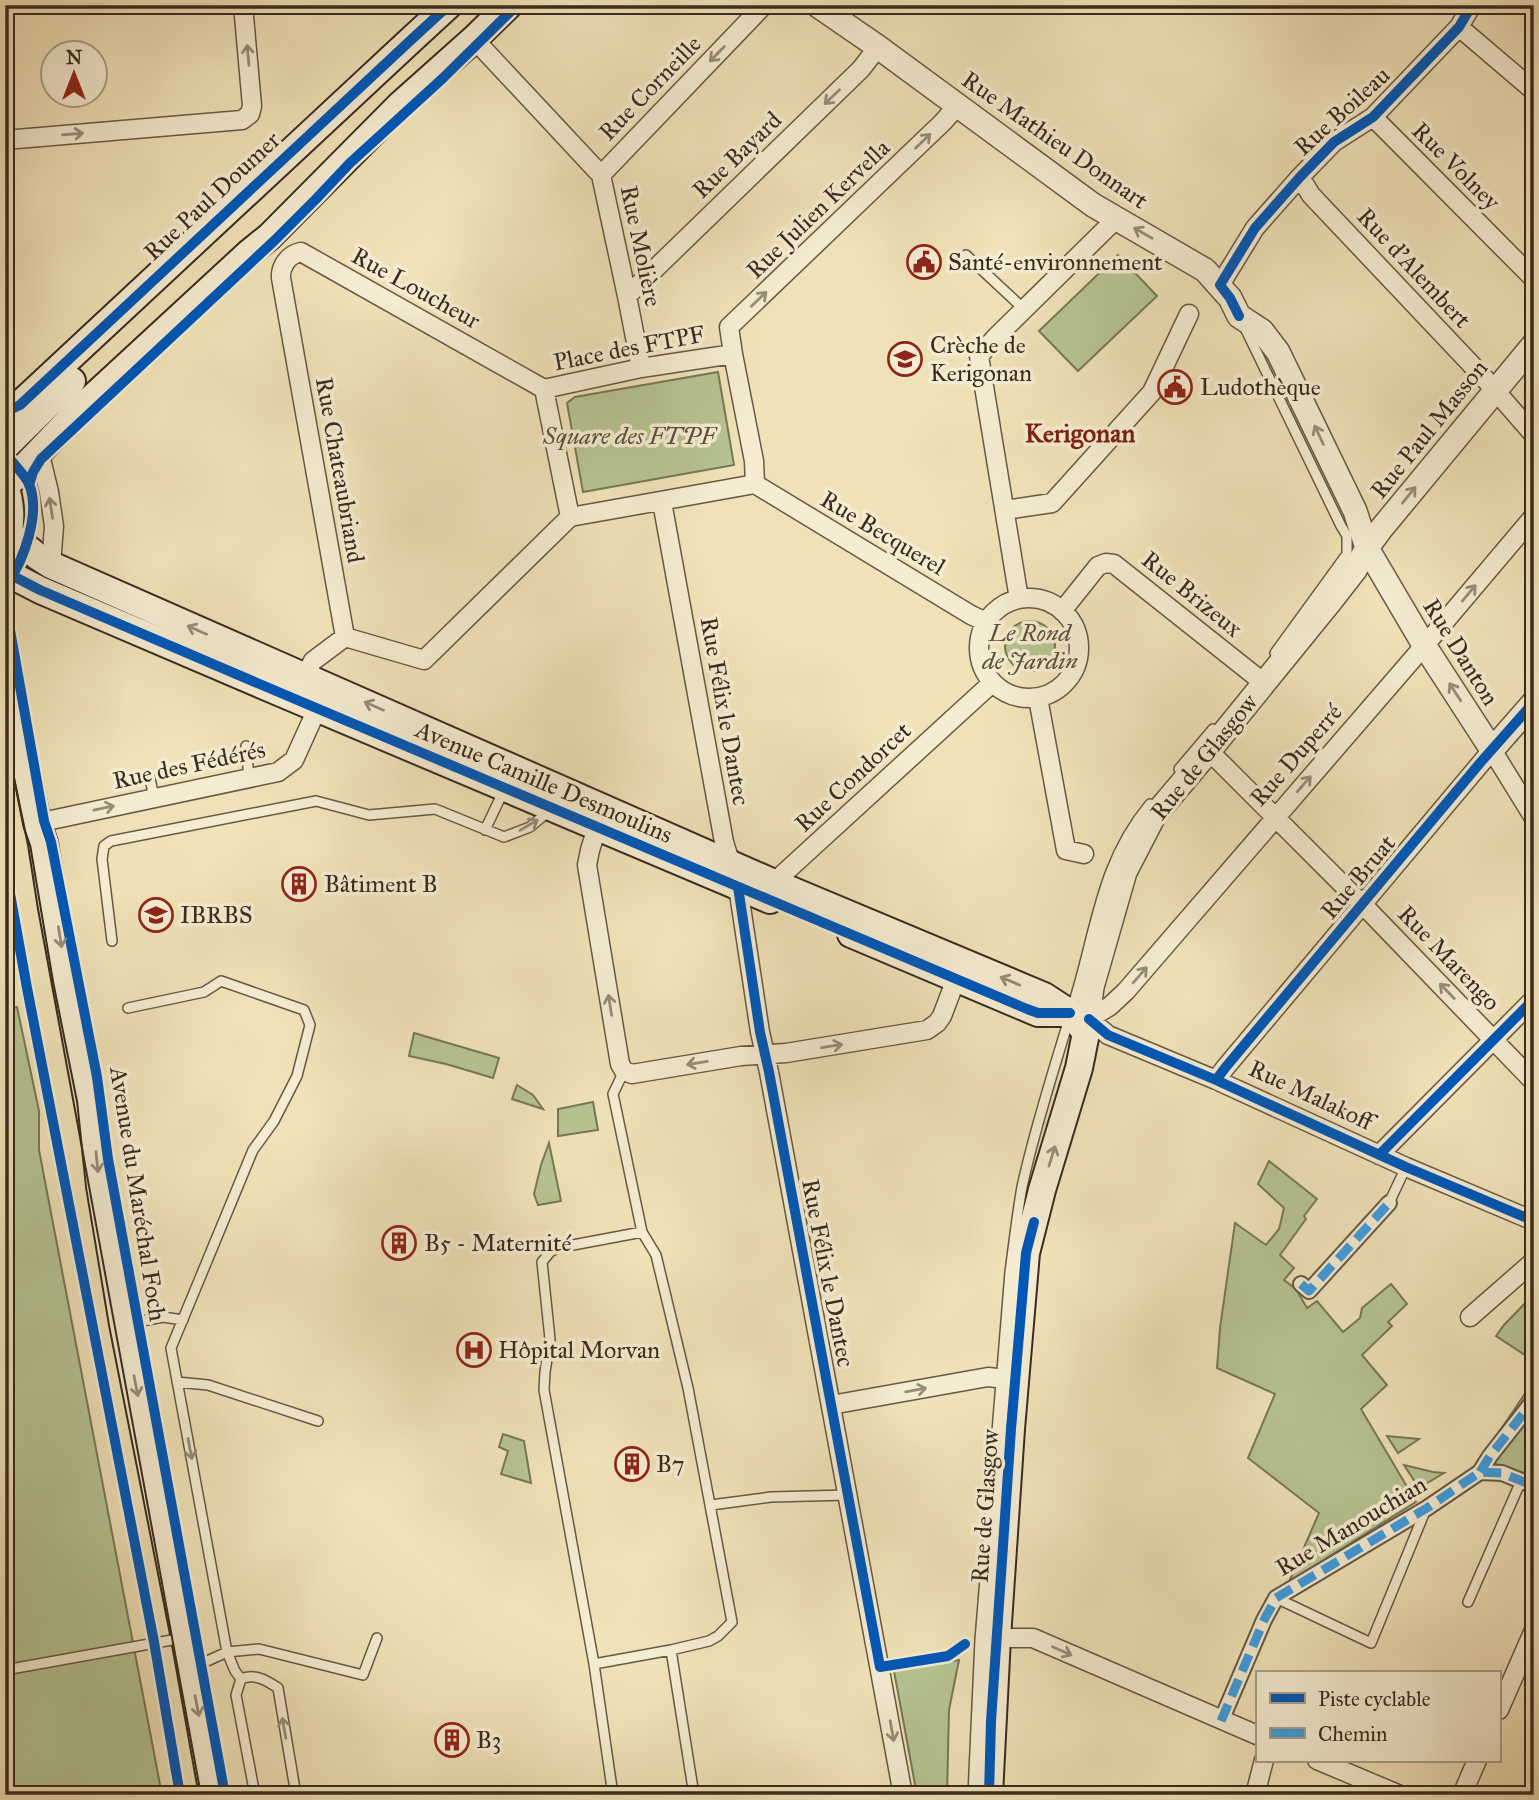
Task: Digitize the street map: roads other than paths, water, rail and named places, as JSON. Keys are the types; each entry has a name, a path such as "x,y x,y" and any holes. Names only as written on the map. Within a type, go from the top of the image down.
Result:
{"main road":[{"path":"7,538 10,508 6,486 20,449 148,296 286,178 381,90 412,38 450,5"},
{"path":"20,449 81,408 270,236 400,105 509,5"},
{"path":"20,449 216,261 357,134 400,105"},
{"name":"Rue Paul Doumer","path":"5,418 148,296"},
{"name":"Avenue Camille Desmoulins","path":"7,538 51,565 305,676 511,779 552,808 600,817"},
{"name":"Avenue Camille Desmoulins","path":"5,576 13,576 317,709 511,779 734,875 956,979 1038,1013 1082,1022"},
{"name":"Avenue du Maréchal Foch","path":"5,658 37,823 44,843 90,1100 100,1186 123,1324 185,1638 209,1794"},
{"name":"Avenue Camille Desmoulins","path":"734,875 774,883 1044,996 1082,1022"},
{"name":"Rue de Glasgow","path":"989,1795 1008,1379 1026,1254 1042,1190 1079,1068 1082,1022"}],"street":[{"path":"5,141 242,120 250,114 252,106 243,5"},
{"name":"Rue Corneille","path":"601,175 764,5"},
{"name":"Rue Mathieu Donnart","path":"817,5 1093,205 1205,270 1230,298 1239,316 1262,331 1278,352 1355,511 1367,548"},
{"name":"Rue Boileau","path":"1220,285 1255,228 1300,177 1334,142 1373,117 1459,27 1472,5"},
{"path":"1459,27 1534,91"},
{"path":"474,39 601,175"},
{"name":"Rue Bayard","path":"627,296 861,69 878,47"},
{"name":"Rue Julien Kervella","path":"733,354 729,327 958,105"},
{"name":"Rue Volney","path":"1373,117 1534,279"},
{"name":"Rue Molière","path":"601,175 641,368"},
{"name":"Rue d'Alembert","path":"1300,177 1311,195 1534,435"},
{"path":"1019,599 979,356 1117,218"},
{"path":"270,236 289,258"},
{"name":"Rue Loucheur","path":"289,258 298,252 309,257 544,389"},
{"name":"Rue Chateaubriand","path":"289,258 280,271 281,278 345,637"},
{"path":"1005,510 1052,503 1152,392 1189,314"},
{"name":"Rue Paul Masson","path":"1367,548 1534,344"},
{"name":"Place des FTPF","path":"570,517 544,389 641,368 733,354 754,461 755,484"},
{"path":"20,449 49,492 54,526 51,565"},
{"path":"305,676 313,661 345,637 424,660 570,517 755,484"},
{"name":"Rue Becquerel","path":"755,484 986,622"},
{"name":"Rue Félix le Dantec","path":"662,502 724,842 734,875 764,1054 903,1795"},
{"name":"Rue Duperré","path":"1082,1022 1110,1006 1126,991 1534,516"},
{"name":"Rue Danton","path":"1367,548 1424,645 1534,818"},
{"name":"Rue de Glasgow","path":"1082,1022 1125,872 1154,816 1209,751 1261,676 1355,570 1367,548"},
{"name":"Rue Brizeux","path":"1062,611 1098,566 1114,564 1261,676"},
{"path":"1035,598 1049,602 1073,623 1079,638 1075,670 1066,683 1053,693 1038,698 1021,698 1005,693 992,683 978,654 979,637 994,611 1019,599 1035,598"},
{"name":"Rue Condorcet","path":"774,883 992,683"},
{"path":"1038,698 1066,850 1084,854"},
{"name":"Rue Bruat","path":"1216,1080 1534,702"},
{"name":"Rue des Fédérés","path":"37,823 278,772 294,760 317,709"},
{"name":"Rue Marengo","path":"1209,751 1363,904 1534,1082"},
{"path":"600,817 587,865 620,1064 624,1071 632,1074 927,1030 942,1016 956,979"},
{"path":"1379,1155 1534,999"},
{"name":"Rue Malakoff","path":"1082,1022 1406,1167 1534,1221"},
{"path":"1301,1283 1309,1291 1389,1203"},
{"path":"1470,1317 1534,1261"},
{"path":"831,1405 979,1378 1008,1379"},
{"path":"1528,1484 1502,1473 1480,1472 1534,1400"},
{"name":"Rue Manouchian","path":"1221,1721 1276,1598 1427,1508 1480,1472"},
{"path":"1500,1708 1534,1630"},
{"path":"997,1638 1033,1638 1256,1735"},
{"path":"1255,1795 1263,1762"},
{"path":"1322,1762 1400,1795"},
{"path":"1462,1795 1476,1762"}],"lane":[{"path":"966,254 1024,310"},
{"path":"1239,316 1348,536 1347,554 1270,659"},
{"path":"305,676 307,691 317,709"},
{"path":"1239,698 1261,676"},
{"path":"1168,782 1222,719"},
{"path":"246,746 249,778"},
{"path":"150,778 154,798"},
{"path":"485,830 511,779"},
{"path":"1082,1022 1079,983 1112,865 1135,824 1159,793"},
{"path":"112,941 102,859 104,846 111,841 316,801 369,815 435,809 504,837 530,827 552,808"},
{"path":"128,1008 204,992 221,981 304,1010 310,1025 297,1076 274,1121 253,1150 171,1348 227,1652 241,1679"},
{"path":"594,1664 709,1641 732,1622 688,1388 656,1255 642,1233 612,1094 624,1071"},
{"path":"1389,1203 1406,1167"},
{"path":"613,1795 594,1664 544,1390 550,1339 542,1262 557,1248 642,1233"},
{"path":"123,1324 163,1317 183,1320"},
{"name":"Rue de Glasgow","path":"973,1795 980,1652 1008,1379"},
{"path":"177,1382 208,1385 318,1421"},
{"path":"1468,1602 1528,1484"},
{"path":"711,1505 771,1497 848,1495"},
{"path":"1276,1598 1371,1643 1427,1508"},
{"path":"5,1670 185,1638"},
{"path":"189,1664 205,1662 227,1652 259,1649 362,1675 377,1638"},
{"path":"671,1650 694,1795"},
{"path":"241,1679 249,1676 266,1680 278,1688 296,1795"},
{"path":"241,1679 236,1695 255,1795"}],"tram line":[{"path":"5,735 28,845 201,1795"}],"place":[{"name":"Santé-environnement","path":"924,262"},
{"name":"Crèche de Kerigonan","path":"905,359"},
{"name":"Ludothèque","path":"1175,387"},
{"name":"Bâtiment B","path":"299,884"},
{"name":"IBRBS","path":"156,915"},
{"name":"B5 - Maternité","path":"399,1243"},
{"name":"Hôpital Morvan","path":"474,1350"},
{"name":"B7","path":"632,1464"},
{"name":"B3","path":"452,1740"}],"district":[{"name":"Kerigonan","path":"1080,433"}],"park label":[{"name":"Square des FTPF","path":"629,436"},
{"name":"Le Rond de Jardin","path":"1030,647"}]}
